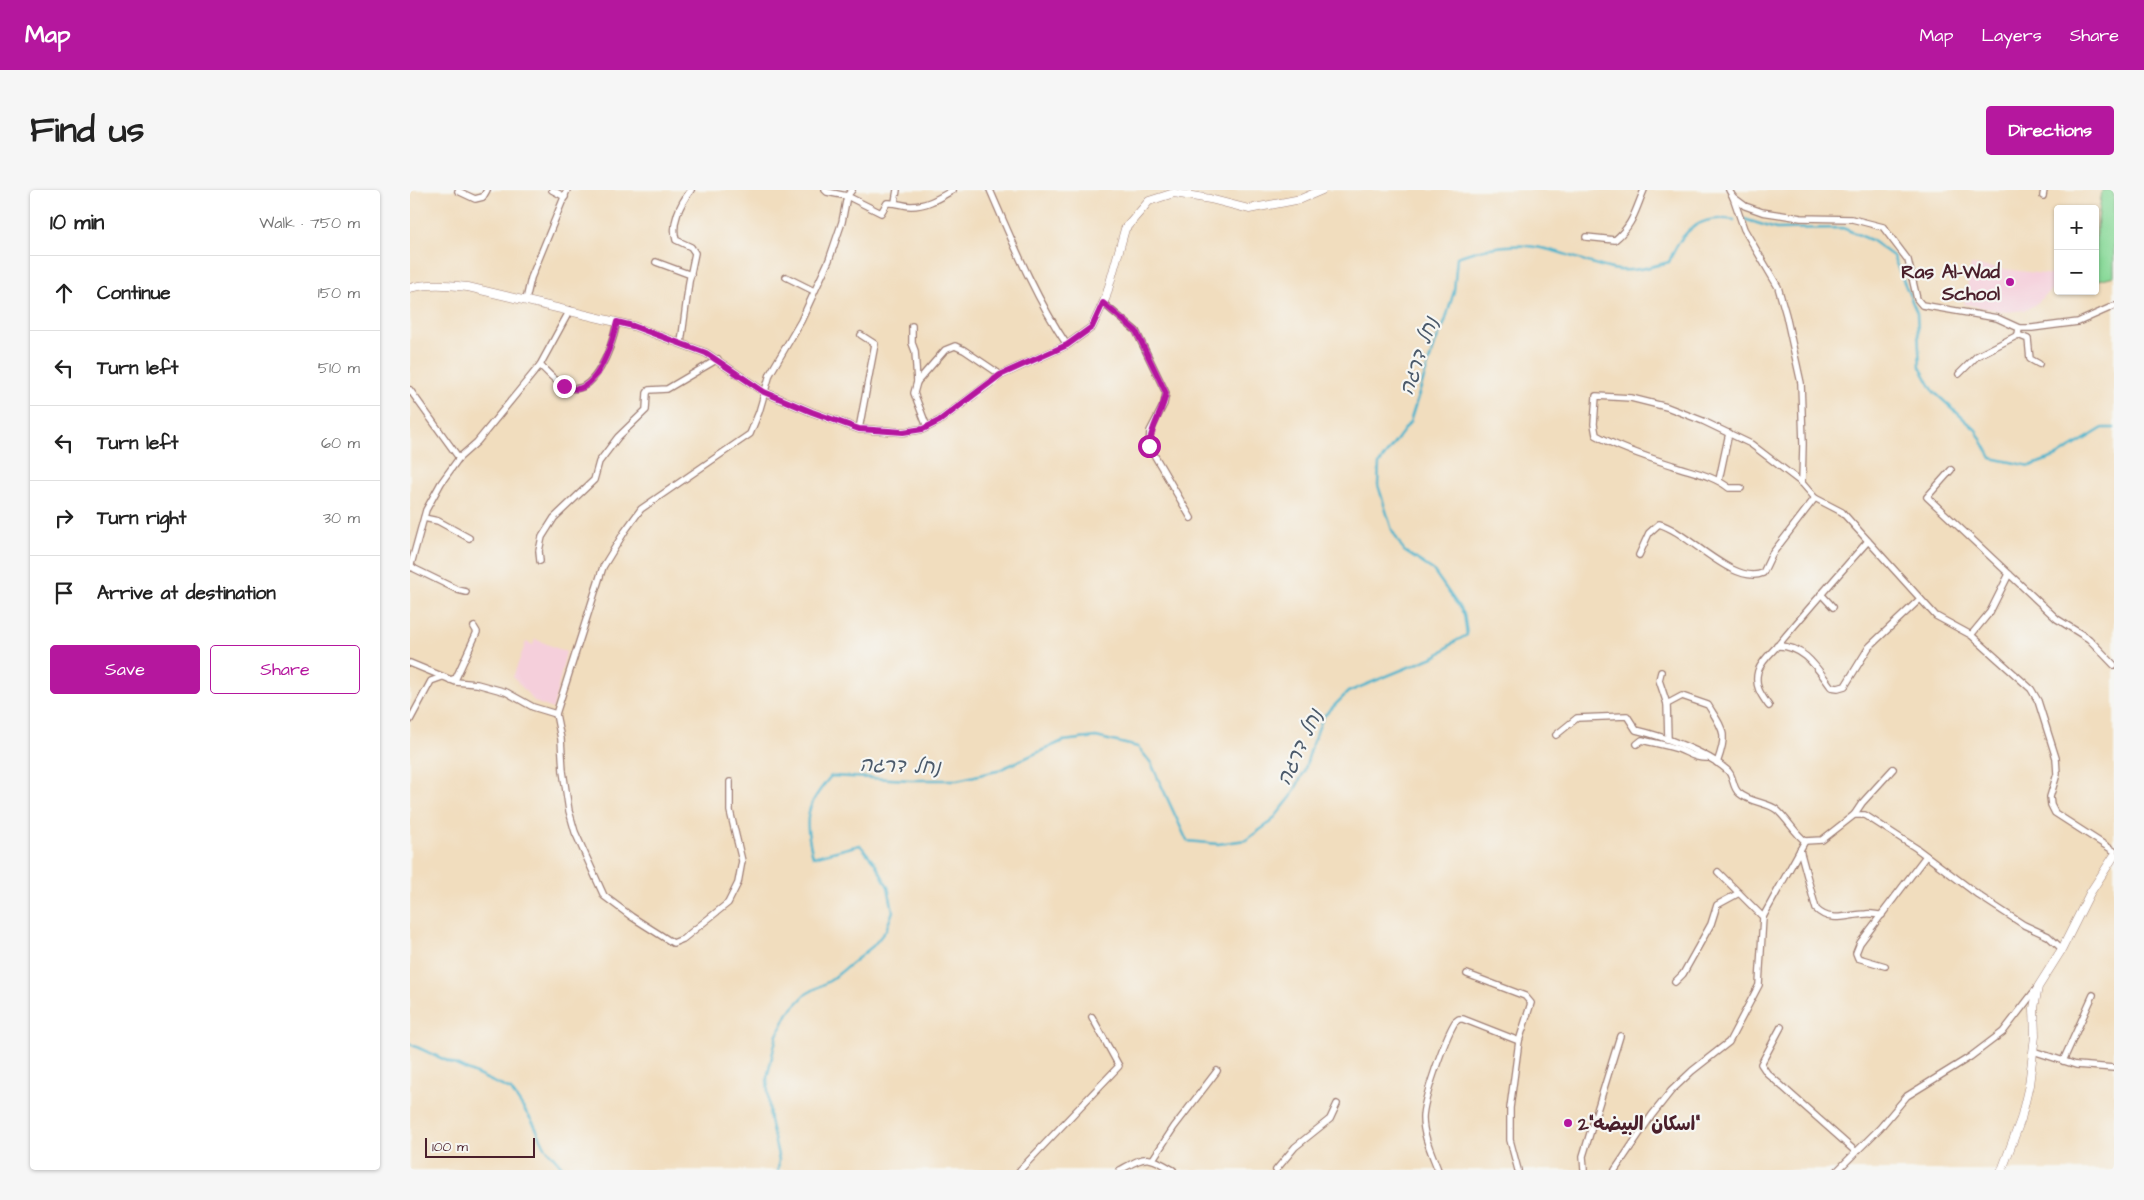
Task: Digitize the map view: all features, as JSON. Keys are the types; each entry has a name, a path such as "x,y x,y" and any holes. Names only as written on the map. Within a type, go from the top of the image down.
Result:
{"street":[{"path":"458,191 475,200 482,197 487,190"},
{"path":"552,190 565,197"},
{"path":"526,300 530,278 567,190"},
{"path":"681,343 696,252 691,247 676,240 673,229 686,193 691,190"},
{"path":"825,190 847,196 881,212 887,203 895,202 909,206 925,205 953,190"},
{"path":"730,782 730,811 742,861 738,883 728,903 683,939 673,943 632,917 604,896 575,832 569,811 563,771 562,739 556,714 603,567 641,509 746,438 754,426 770,374 793,335 814,291 836,237 847,196 852,190"},
{"path":"895,202 897,190"},
{"path":"990,190 1024,269 1067,345"},
{"path":"410,288 421,285 468,287 617,322 681,343 718,359 764,392 812,412 859,429 903,432 927,427 939,421 1000,375 1067,345 1092,327 1103,303 1125,229 1149,201 1174,193 1210,199 1249,209 1301,199 1322,190"},
{"path":"1586,237 1615,240 1626,231 1634,219 1644,190"},
{"path":"1729,190 1733,196 1744,229 1778,287 1786,315 1801,382 1802,483"},
{"path":"1733,196 1746,206 1762,212 1801,218 1852,219 1883,227 1908,260 1917,299 1922,305 1997,318 2019,328 2078,322 2114,306"},
{"path":"656,262 691,275"},
{"path":"786,277 814,291"},
{"path":"1103,303 1136,331 1166,393 1164,404 1150,431 1149,446 1191,518"},
{"path":"466,592 411,567 426,510 440,483 459,458 477,442 540,365 570,310"},
{"path":"540,365 564,386 576,389 583,387 590,381 610,351 617,322"},
{"path":"912,326 912,344 915,351 917,382 914,393 927,427"},
{"path":"2018,335 2019,328"},
{"path":"859,429 876,344 861,335"},
{"path":"1960,374 1976,356 2018,335 2028,339 2030,359 2039,364"},
{"path":"917,382 945,350 955,346 964,350 1000,375"},
{"path":"540,561 539,551 542,537 550,524 594,480 599,462 618,437 646,410 647,393 649,390 667,389 718,359"},
{"path":"410,390 459,458"},
{"path":"1741,488 1729,488 1720,480 1661,461 1596,435 1594,424 1596,396 1631,398 1703,421 1751,444 1802,483 1815,498 1842,512 1936,616 1971,635 2031,689 2038,701 2056,758 2057,774 2050,797 2051,805 2055,812 2114,851"},
{"path":"1720,480 1729,434"},
{"path":"1951,470 1927,497 2058,619 2088,639 2114,665"},
{"path":"1639,555 1649,533 1659,524 1668,526 1709,556 1748,576 1756,576 1763,573 1772,554 1815,498"},
{"path":"424,518 438,521 469,538"},
{"path":"1769,706 1757,688 1758,671 1770,651 1777,646 1868,542"},
{"path":"1971,635 1990,612 2009,574"},
{"path":"1821,594 1833,607"},
{"path":"1777,646 1788,646 1810,658 1832,687 1845,686 1870,647 1920,599"},
{"path":"450,680 456,678 477,632 474,627"},
{"path":"410,663 450,680 506,692 533,707 556,714"},
{"path":"1661,672 1659,680 1667,704 1668,739"},
{"path":"410,720 431,681 442,677"},
{"path":"1667,704 1682,696 1708,705 1722,727 1724,736 1717,763"},
{"path":"1556,734 1577,718 1626,716 1636,730 1668,739 1709,758 1729,771 1736,792 1747,800 1776,809 1795,834 1805,842 1822,840 1854,815 1862,803 1893,769"},
{"path":"1637,744 1642,740 1680,750 1699,759 1709,758"},
{"path":"1854,815 1864,815 1926,856 1981,897 2024,925 2048,936 2062,949"},
{"path":"1615,1170 1652,1115 1671,1091 1692,1071 1729,1042 1759,985 1763,917 1805,842"},
{"path":"1800,850 1816,909 1823,916 1833,918 1866,914 1882,915"},
{"path":"1886,966 1862,960 1858,958 1856,953 1860,943 1926,856"},
{"path":"1838,1170 1880,1128 1907,1096 1970,1057 2003,1032 2038,987 2062,949 2090,893 2114,856"},
{"path":"1718,872 1763,917"},
{"path":"1675,982 1683,974 1711,924 1717,905 1739,894"},
{"path":"1467,974 1529,998 1531,1003 1519,1041 1509,1125 1510,1140 1518,1170"},
{"path":"2002,1170 2021,1120 2029,1085 2035,1036 2034,1008 2038,987"},
{"path":"2063,1061 2094,996"},
{"path":"1020,1170 1119,1066 1092,1017"},
{"path":"1438,1170 1427,1142 1423,1117 1427,1094 1454,1022 1464,1019 1519,1041"},
{"path":"1781,1027 1761,1064 1767,1073 1855,1152"},
{"path":"1584,1170 1583,1156 1620,1036"},
{"path":"2034,1051 2076,1065 2114,1068"},
{"path":"1153,1159 1174,1127 1217,1070"},
{"path":"1276,1170 1295,1147 1330,1119 1337,1104"},
{"path":"1120,1170 1142,1158 1153,1159 1173,1170"}],"shaded area":[{"name":"Ras Al-Wad School","path":"1971,265 2052,275 2052,289 2035,305 2025,310 2007,312 1964,304"},
{"path":"535,639 566,652 553,709 535,702 513,677 526,642 533,645"}],"green space":[{"path":"2102,190 2114,190 2114,276 2099,280 2099,250 2099,212"}],"waterway":[{"name":"נחל דרגה","path":"778,1170 779,1160 770,1120 767,1078 777,1035 788,1013 806,994 831,980 873,946 886,930 893,911 888,887 875,863 860,845 813,857 808,832 808,814 811,805 831,776 957,780 997,771 1063,741 1096,737 1138,747 1151,763 1187,841 1218,844 1246,840 1271,822 1291,797 1304,772 1323,717 1348,692 1438,655 1454,642 1467,635 1464,614 1433,570 1404,551 1392,530 1378,485 1379,464 1410,422 1434,346 1445,322 1454,291 1457,257 1488,248 1520,245 1550,250 1612,269 1633,270 1669,262 1679,242 1693,227 1702,222 1722,219 1734,220"},
{"name":"נחל דרגה","path":"1744,219 1776,229 1843,228 1871,240 1893,256 1917,313 1920,367 1934,392 1976,430 1991,458 2030,466 2057,456 2103,428 2114,428"},
{"name":"נחל דרגה","path":"410,1044 511,1090 534,1124 545,1147 565,1170"}],"place":[{"name":"Ras Al-Wad School","path":"2010,282"},
{"name":"اسكان البيضه\"2\"","path":"1568,1123"}],"route":[{"path":"564,386 576,389 583,387 590,381 610,351 617,322 706,353 718,359 764,392 859,429 903,432 923,429 939,421 1000,375 1067,345 1092,327 1103,303 1136,331 1166,393 1164,404 1150,431 1149,446"}]}
